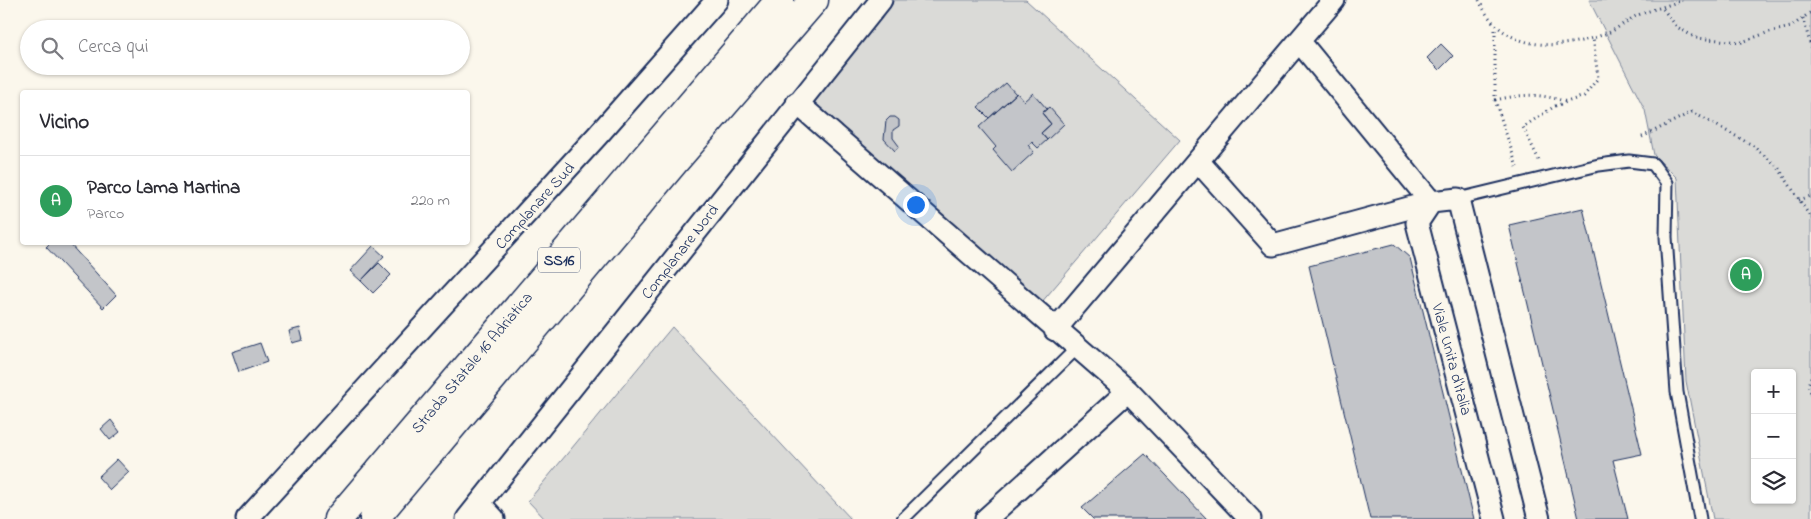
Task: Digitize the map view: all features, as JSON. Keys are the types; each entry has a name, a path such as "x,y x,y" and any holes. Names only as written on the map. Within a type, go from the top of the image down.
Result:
{"highway":[{"name":"Strada Statale 16 Adriatica","path":"338,519 780,0"},
{"name":"Strada Statale 16 Adriatica","path":"374,519 668,168 814,0"}],"street":[{"name":"Complanare Sud","path":"247,519 590,144 717,0"},
{"name":"Complanare Nord","path":"480,514 797,103 881,0"},
{"path":"1055,330 1334,0"},
{"path":"1299,41 1431,202"},
{"path":"797,103 1055,330 1128,391 1250,519"},
{"path":"1198,161 1273,246 1431,202 1458,199 1539,519"},
{"name":"Viale Unita d'Italia","path":"1431,202 1417,223 1494,519"},
{"path":"986,519 1128,391"}],"lane":[{"path":"1458,199 1599,165 1629,161 1653,164 1667,183 1666,238 1678,392 1700,519"},
{"path":"902,519 1077,348"}],"path":[{"path":"1479,0 1486,15 1508,36 1528,44 1566,44 1606,34 1639,15 1682,0"},
{"path":"1663,8 1677,27 1696,38 1742,42 1769,32 1791,27 1811,12"},
{"path":"1803,18 1811,47"},
{"path":"1495,24 1495,100 1518,170"},
{"path":"1542,165 1524,127 1555,106 1584,96 1598,78 1593,37"},
{"path":"1495,100 1519,94 1544,95 1568,102"},
{"path":"1642,136 1692,112 1752,145 1778,167 1811,218"},
{"path":"1509,172 1526,168"},
{"path":"1799,200 1811,196"},
{"path":"1811,377 1808,384 1811,393"}],"shaded area":[{"path":"894,0 1026,0 1180,140 1035,310 801,111"},
{"path":"1589,0 1811,0 1811,519 1713,519 1686,381 1677,178 1654,155 1645,110"},
{"path":"672,327 851,519 545,519 528,501"}],"building":[{"path":"1441,44 1453,56 1439,70 1427,58"},
{"path":"1006,83 1016,94 989,118 978,107"},
{"path":"1017,93 1024,101 1033,93 1047,109 1042,113 1051,124 1041,133 1047,140 1038,148 1032,142 1028,145 1034,152 1012,172 993,150 996,147 979,127"},
{"path":"1049,107 1064,124 1047,140 1041,133 1051,124 1042,113"},
{"path":"890,117 895,117 899,120 899,126 893,130 893,138 899,146 895,151 884,139 886,121"},
{"path":"1583,208 1642,454 1613,460 1628,519 1579,519 1509,225"},
{"path":"1394,244 1410,258 1474,519 1370,519 1309,266"},
{"path":"48,245 71,245 116,295 103,308 46,247"},
{"path":"373,246 384,256 361,281 350,271"},
{"path":"379,263 391,275 373,293 361,281"},
{"path":"300,328 303,340 292,343 289,331"},
{"path":"260,343 267,362 239,372 232,352"},
{"path":"111,420 120,432 110,440 101,429"},
{"path":"1145,454 1207,519 1093,519 1082,508"},
{"path":"117,459 129,472 110,490 98,477"}],"place":[{"name":"Parco Lama Martina","path":"1746,275"}]}
